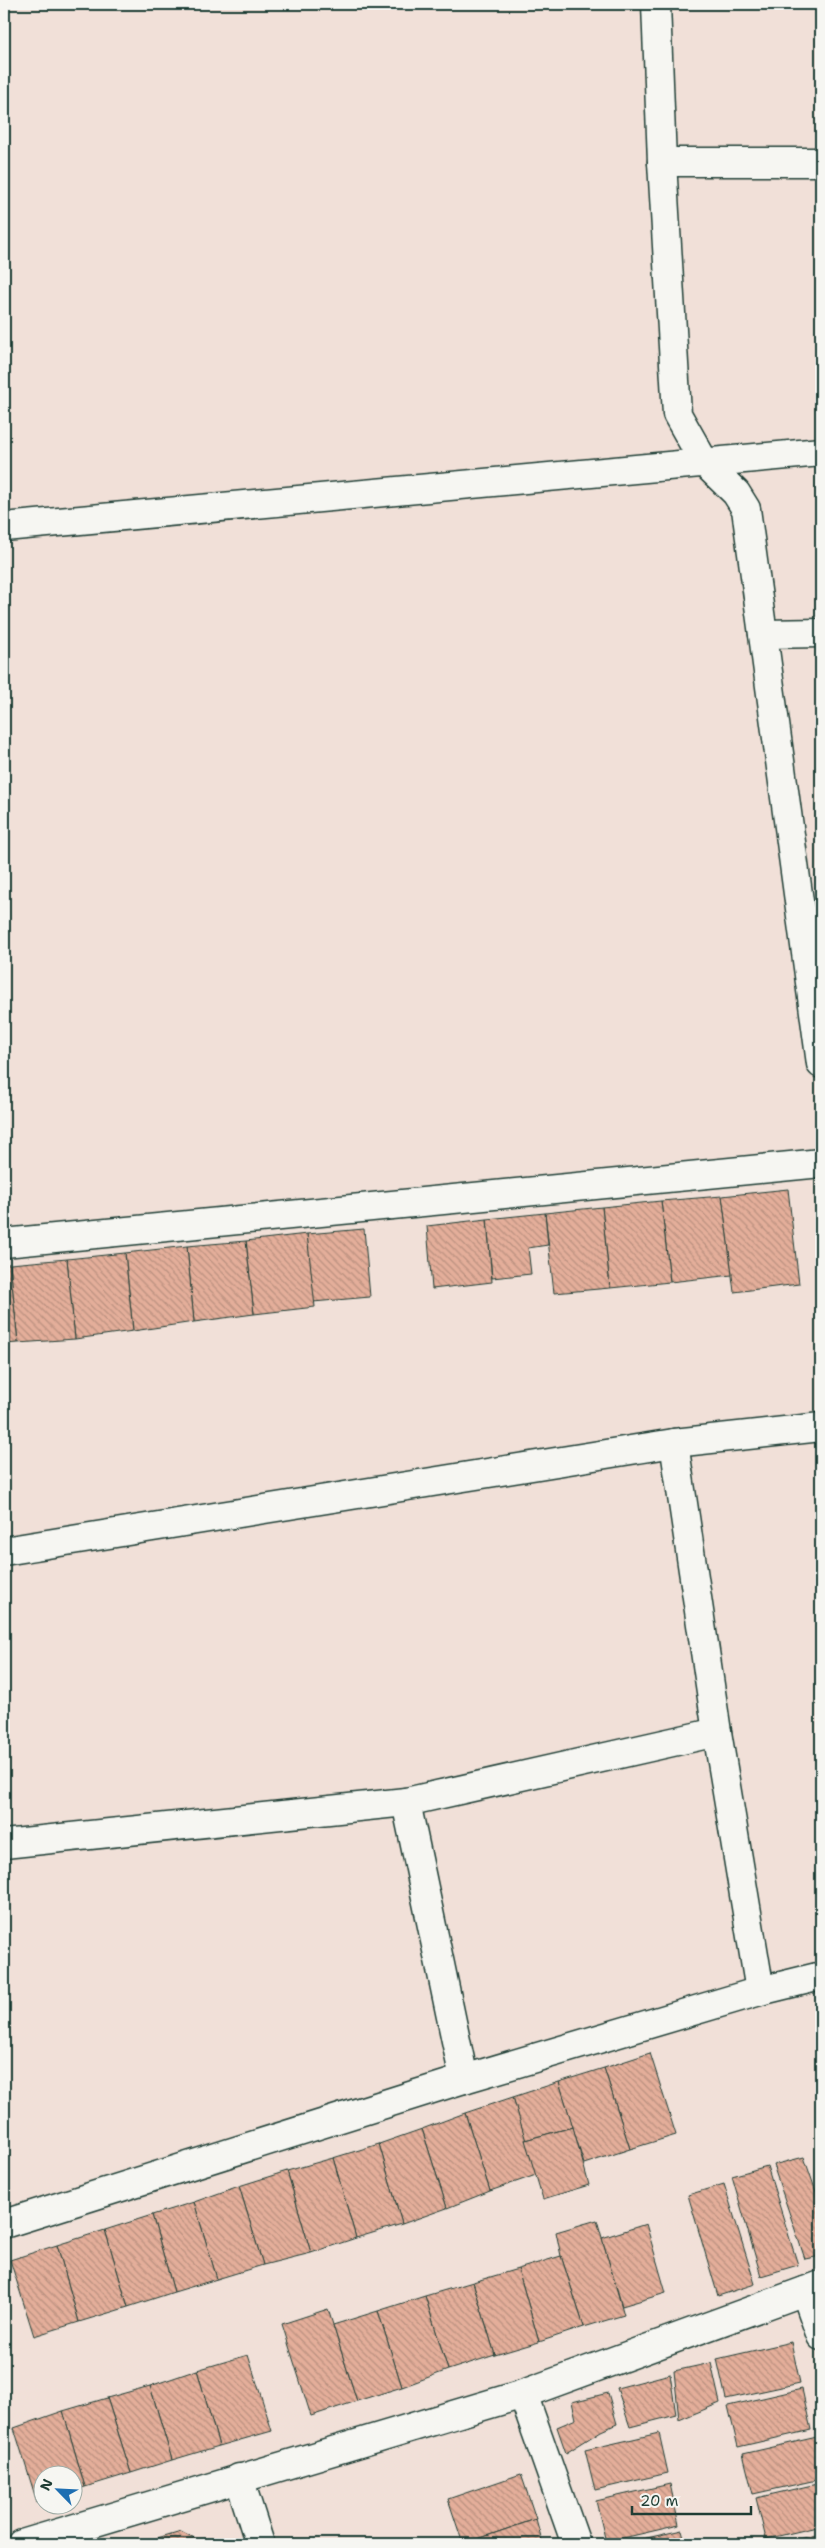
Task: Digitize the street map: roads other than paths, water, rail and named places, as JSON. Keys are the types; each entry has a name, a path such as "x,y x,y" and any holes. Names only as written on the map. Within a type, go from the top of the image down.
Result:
{"street":[{"path":"656,4 662,162 677,414 704,462 736,493 746,510 817,1006 821,1064"},
{"path":"662,162 821,162"},
{"path":"4,527 821,452"},
{"path":"763,634 821,633"},
{"path":"4,1243 821,1163"},
{"path":"4,1551 674,1443 821,1427"},
{"path":"674,1443 717,1732 760,1991"},
{"path":"4,1844 406,1802 717,1732"},
{"path":"406,1802 464,2079"},
{"path":"4,2224 464,2079 760,1991 821,1976"},
{"path":"22,2544 523,2394 813,2288 821,2336"},
{"path":"523,2394 576,2544"},
{"path":"239,2478 260,2544"}]}
